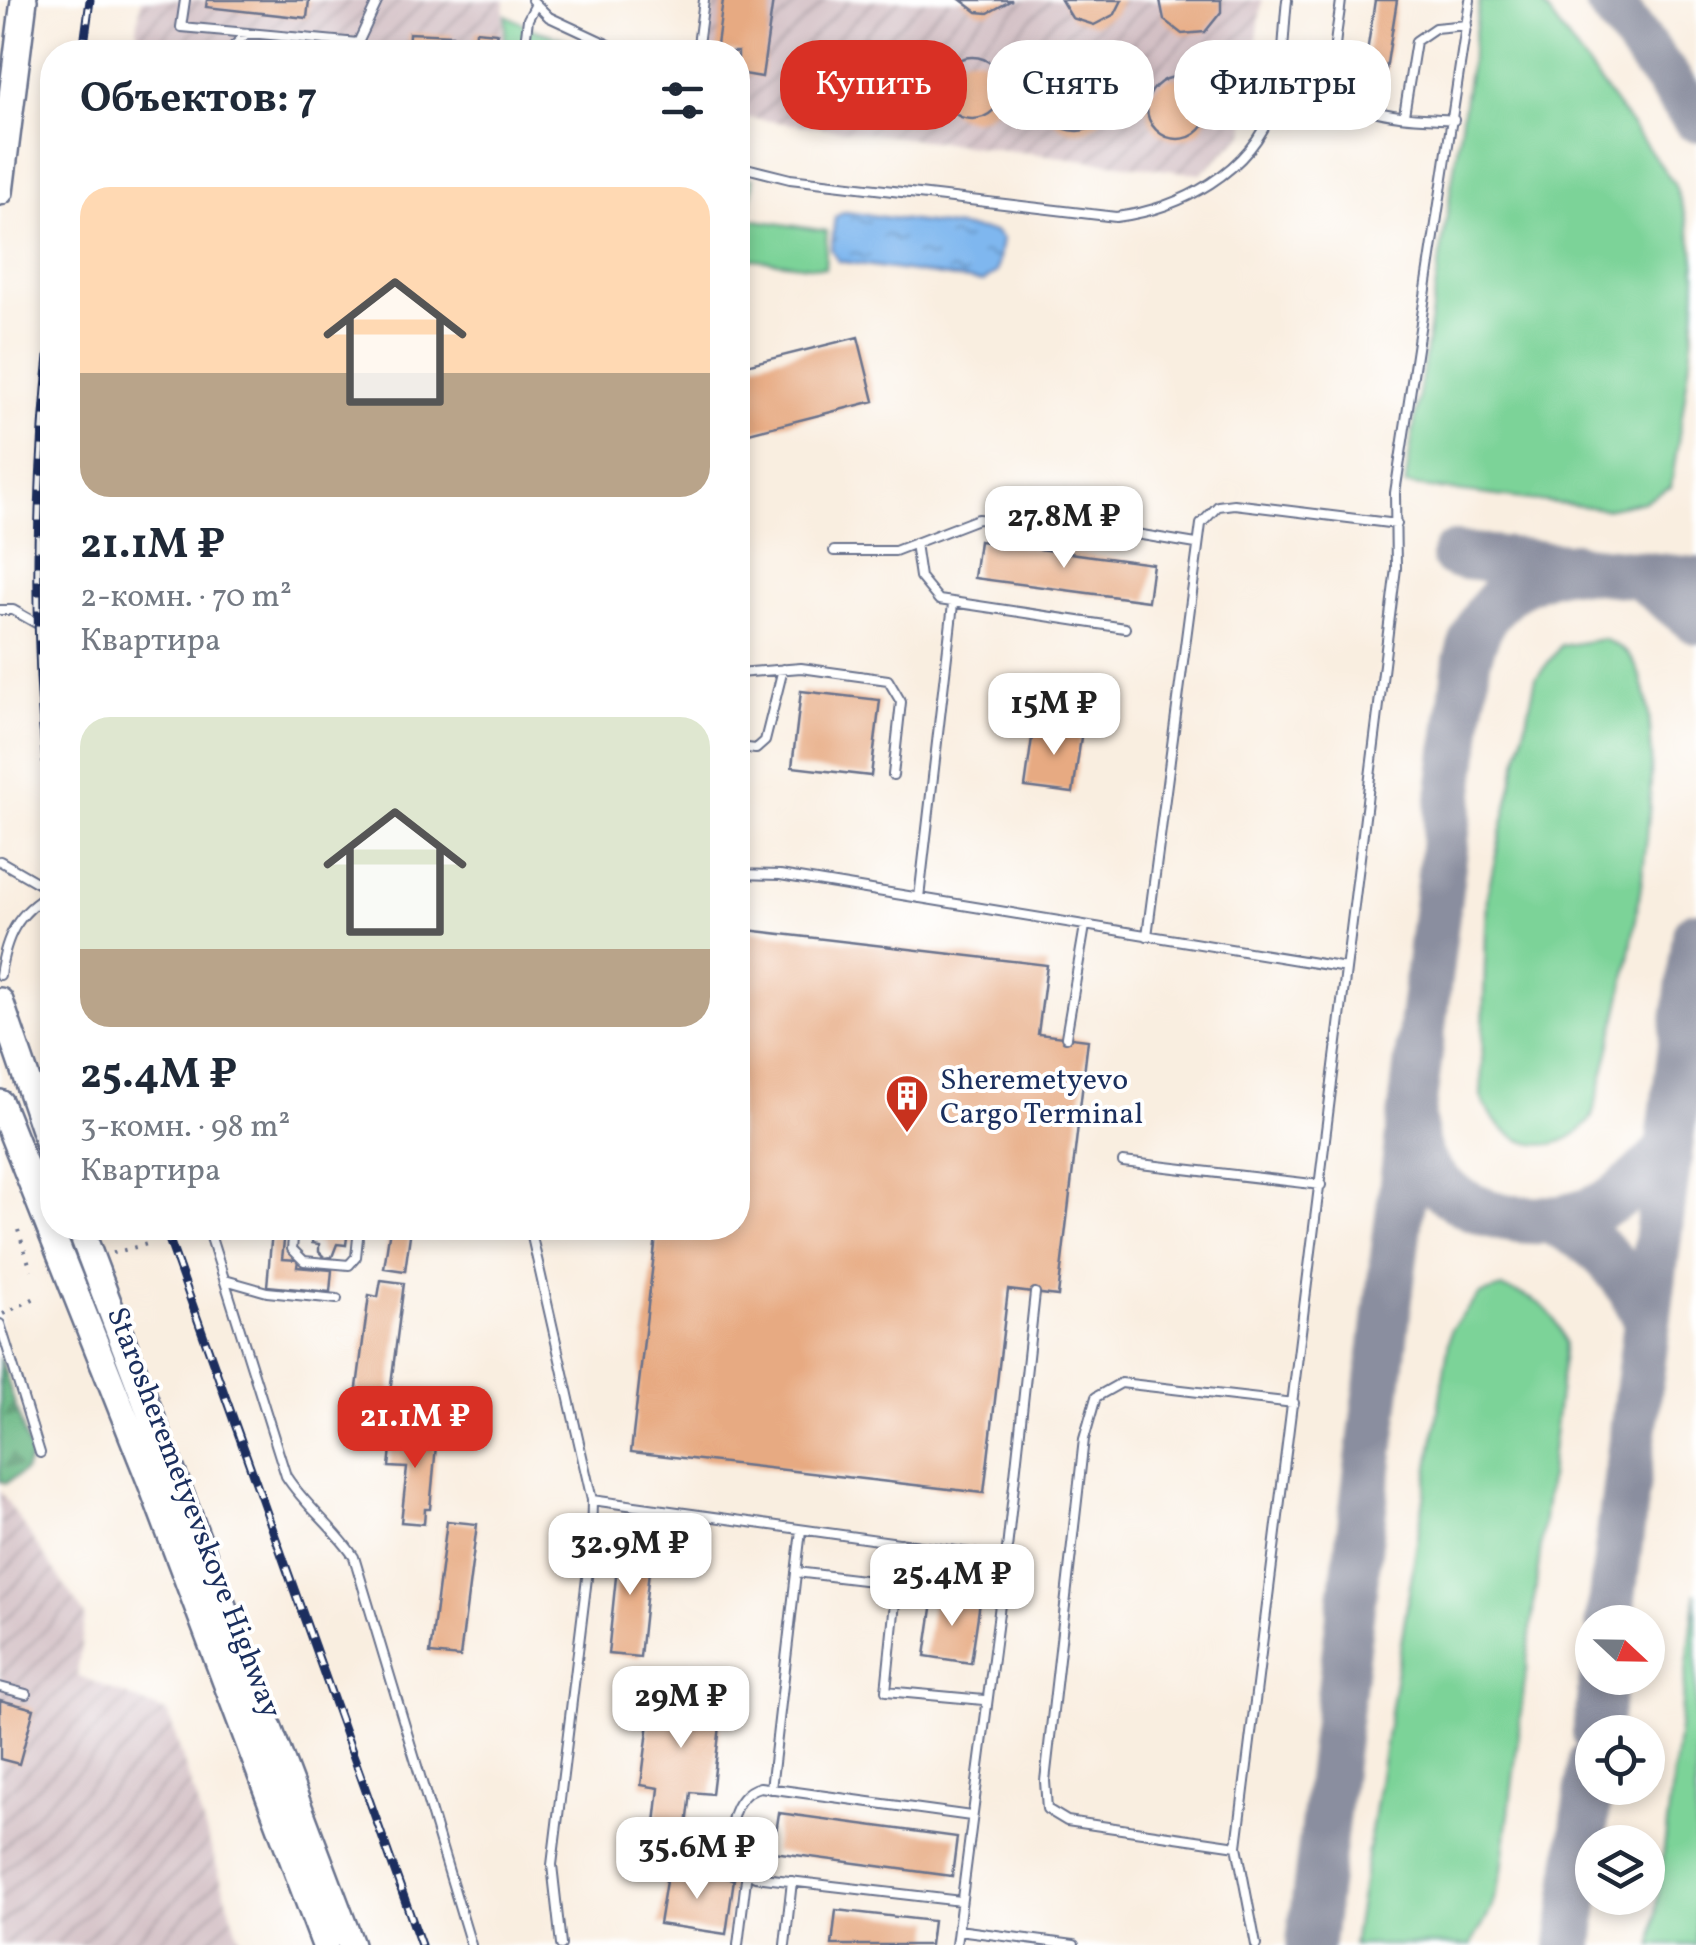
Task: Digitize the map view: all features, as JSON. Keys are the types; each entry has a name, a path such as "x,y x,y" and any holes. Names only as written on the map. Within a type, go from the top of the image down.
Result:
{"main road":[{"path":"0,192 24,0"},
{"path":"0,1002 40,1118"},
{"name":"Starosheremetyevskoye Highway","path":"0,1103 40,1204"},
{"name":"Starosheremetyevskoye Highway","path":"54,1240 326,1945"},
{"name":"Starosheremetyevskoye Highway","path":"85,1240 351,1945"}],"lane":[{"path":"185,0 181,26 325,40"},
{"path":"359,40 378,0"},
{"path":"699,40 704,0"},
{"path":"750,169 790,179 1116,217 1168,206 1224,173 1265,129 1275,102 1287,0"},
{"path":"1341,0 1334,70 1340,88 1373,112 1454,120"},
{"path":"1256,1945 1238,1846 1396,568 1395,494 1470,0"},
{"path":"525,40 534,3 575,32 595,40"},
{"path":"1404,115 1416,41 1435,28 1467,26"},
{"path":"241,40 248,33"},
{"path":"1147,936 1201,524 1218,506 1398,524"},
{"path":"834,551 895,551 978,519 1118,530 1196,544"},
{"path":"915,543 920,577 938,600 1125,628"},
{"path":"919,898 953,604"},
{"path":"0,610 12,610 40,625"},
{"path":"750,749 756,750 765,741 783,669"},
{"path":"750,673 783,669 876,676 896,687 901,702 893,774"},
{"path":"0,861 40,885"},
{"path":"750,875 780,876 1346,968"},
{"path":"0,974 7,938 17,919 40,901"},
{"path":"1066,1037 1084,926"},
{"path":"1123,1162 1321,1185"},
{"path":"210,1240 286,1476 302,1501 342,1538 354,1556 471,1945"},
{"path":"293,1240 292,1249 304,1262 349,1265 356,1257 358,1240"},
{"path":"533,1240 592,1500 591,1546 552,1865 560,1945"},
{"path":"225,1280 267,1292 337,1299"},
{"path":"956,1945 984,1700 1006,1558 1034,1293"},
{"path":"0,1324 40,1453"},
{"path":"1238,1846 1067,1821 1047,1809 1045,1780 1084,1439 1096,1397 1120,1383 1294,1403"},
{"path":"592,1500 1006,1558"},
{"path":"771,1789 801,1530"},
{"path":"902,1543 886,1691 984,1700"},
{"path":"796,1572 897,1584"},
{"path":"0,1688 26,1694"},
{"path":"961,1901 755,1877 731,1851 730,1828 748,1792 771,1789 971,1816"},
{"path":"738,1945 747,1871"},
{"path":"786,1945 792,1881"},
{"path":"958,1930 1074,1945"}],"path":[{"path":"18,1230 31,1270"},
{"path":"113,1254 151,1243"},
{"path":"0,1316 39,1296"}],"shaded area":[{"path":"141,0 505,0 502,40 136,40"},
{"path":"714,0 1262,0 1257,40 1174,40 1174,130 1245,130 1200,174 843,130 967,130 967,40 780,40 780,122 750,118 750,40 709,40"},
{"path":"0,1491 85,1616 77,1675 168,1713 242,1945 0,1945"}],"green space":[{"path":"1480,0 1539,0 1674,183 1682,205 1696,273 1691,353 1671,487 1644,501 1605,509 1405,485"},
{"path":"506,15 535,30 568,40 505,40"},
{"path":"750,219 827,231 825,268 750,259"},
{"path":"1603,639 1620,647 1633,661 1646,700 1651,754 1641,886 1630,955 1591,1119 1562,1141 1530,1143 1501,1127 1481,1096 1487,895 1536,678 1561,646"},
{"path":"1502,1288 1542,1306 1555,1321 1565,1343 1502,1872 1491,1910 1471,1945 1353,1945 1451,1329 1479,1295"},
{"path":"0,1357 31,1455 25,1471 6,1483 0,1481"},
{"path":"1696,1592 1696,1945 1652,1945 1656,1915 1665,1915 1665,1841"}],"water":[{"path":"845,212 995,232 1002,239 997,272 983,282 838,261 831,249 835,217"}],"building":[{"path":"207,0 309,0 307,18 206,7"},
{"path":"723,0 773,0 762,77 750,75 750,40 718,40"},
{"path":"961,0 1012,0 988,13 977,12"},
{"path":"1061,0 1122,0 1115,14 1094,25 1072,18"},
{"path":"1160,0 1221,0 1221,12 1205,32 1182,34 1164,20"},
{"path":"1375,0 1397,0 1391,40 1369,40"},
{"path":"476,31 497,33 494,40 475,40"},
{"path":"409,33 452,35 452,40 409,40"},
{"path":"967,58 984,60 987,114 972,119 967,118"},
{"path":"1174,78 1174,130 1200,130 1190,136 1166,136 1154,127 1154,89"},
{"path":"858,337 874,401 750,433 750,364"},
{"path":"979,541 1153,564 1148,601 974,578"},
{"path":"801,691 880,700 871,776 792,767"},
{"path":"1034,724 1082,730 1073,793 1025,787"},
{"name":"Sheremetyevo Cargo Terminal","path":"750,930 1047,965 1038,1034 1088,1040 1058,1296 1008,1290 984,1493 631,1452 656,1240 750,1240"},
{"path":"271,1240 284,1240 282,1259 298,1260 297,1267 332,1270 330,1292 267,1286"},
{"path":"347,1240 346,1245 337,1244 332,1257 325,1258 319,1252 319,1244 312,1243"},
{"path":"388,1240 409,1240 405,1271 384,1268"},
{"path":"381,1280 404,1283 389,1400 356,1395 369,1295 378,1297"},
{"path":"397,1390 438,1394 436,1416 395,1413"},
{"path":"393,1430 437,1435 430,1509 425,1509 424,1524 401,1522 407,1468 389,1467"},
{"path":"447,1521 477,1524 460,1657 430,1654"},
{"path":"620,1538 652,1542 640,1657 608,1654"},
{"path":"934,1595 980,1602 971,1663 925,1656"},
{"path":"654,1683 724,1692 712,1794 691,1792 686,1835 654,1832 659,1788 641,1785"},
{"path":"0,1700 34,1709 19,1764 0,1759"},
{"path":"779,1813 957,1837 952,1876 773,1852"},
{"path":"668,1869 734,1879 726,1934 659,1924"},
{"path":"836,1910 933,1921 930,1945 832,1945"}],"taxiway":[{"path":"1608,0 1696,118"},
{"path":"1455,555 1696,581"},
{"path":"1310,1942 1467,661 1482,623 1504,595 1534,576 1574,566"},
{"path":"1639,575 1696,620"},
{"path":"1611,1605 1696,935"},
{"path":"1413,1126 1418,1154 1432,1177 1452,1195 1503,1217 1532,1220 1561,1219 1599,1207 1630,1187 1667,1152"},
{"path":"1546,1219 1580,1236 1606,1257 1628,1284 1646,1317"},
{"path":"1598,1715 1601,1695"},
{"path":"1570,1945 1587,1805"}],"railway":[{"path":"85,40 90,0"},
{"path":"40,491 40,677"},
{"path":"169,1240 421,1945"}],"place":[{"name":"Sheremetyevo Cargo Terminal","path":"907,1134"}]}
